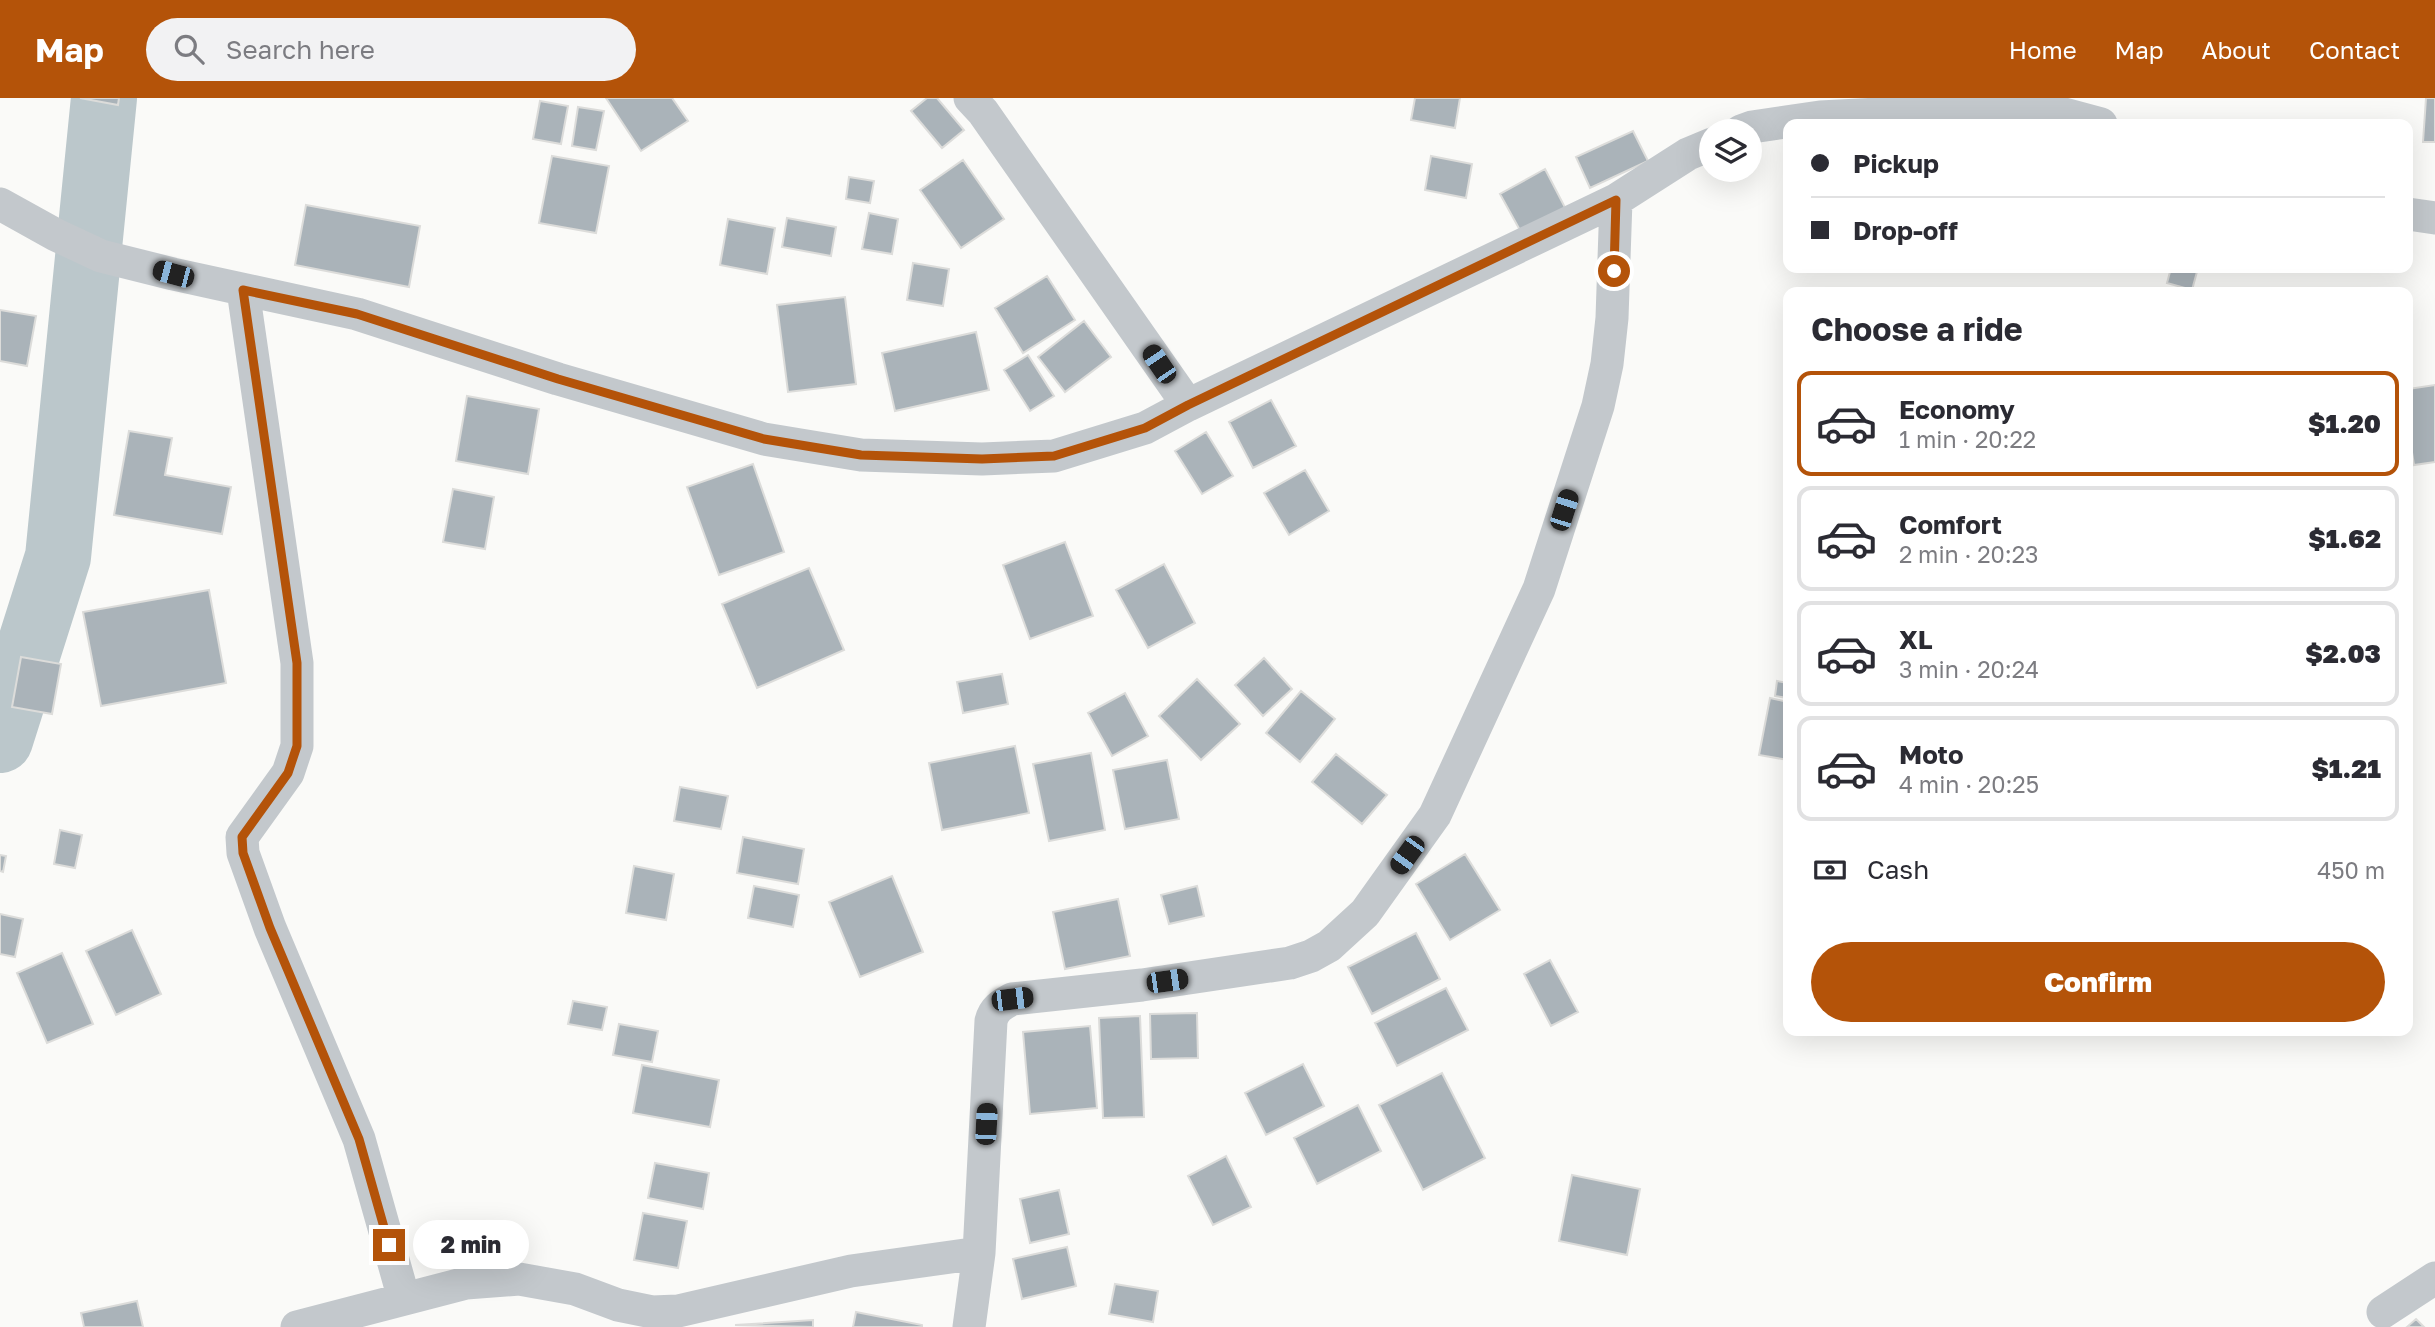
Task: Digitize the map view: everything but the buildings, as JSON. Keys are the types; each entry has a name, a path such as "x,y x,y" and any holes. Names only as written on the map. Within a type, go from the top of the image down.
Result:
{"street":[{"path":"970,98 983,112 1188,405"},
{"path":"1806,119 1995,108 2042,108 2087,119"},
{"path":"1762,126 1783,122"},
{"path":"0,204 101,256 357,314 558,379 764,439 861,455 982,459 1054,456 1145,428 1616,200 1688,153 1699,149"},
{"path":"969,1327 979,1253 991,1021 999,1006 1012,999 1142,985 1290,963 1311,956 1329,946 1365,913 1435,815 1539,589 1598,406 1607,364 1612,318 1616,200"},
{"path":"2413,215 2435,218"},
{"path":"243,290 297,663 297,746 288,773 242,837 243,853 270,928 359,1139 404,1299"},
{"path":"297,1327 466,1283 519,1279 575,1289 618,1305 652,1312 678,1311 851,1271 979,1253"},
{"path":"2384,1312 2435,1278"}],"waterway":[{"path":"0,740 58,557 104,98"}],"route":[{"path":"389,1245 359,1139 270,928 243,853 242,837 270,800 294,760 297,746 297,663 243,290 357,314 558,379 764,439 861,455 982,459 1054,456 1145,428 1616,200 1614,271"}]}
